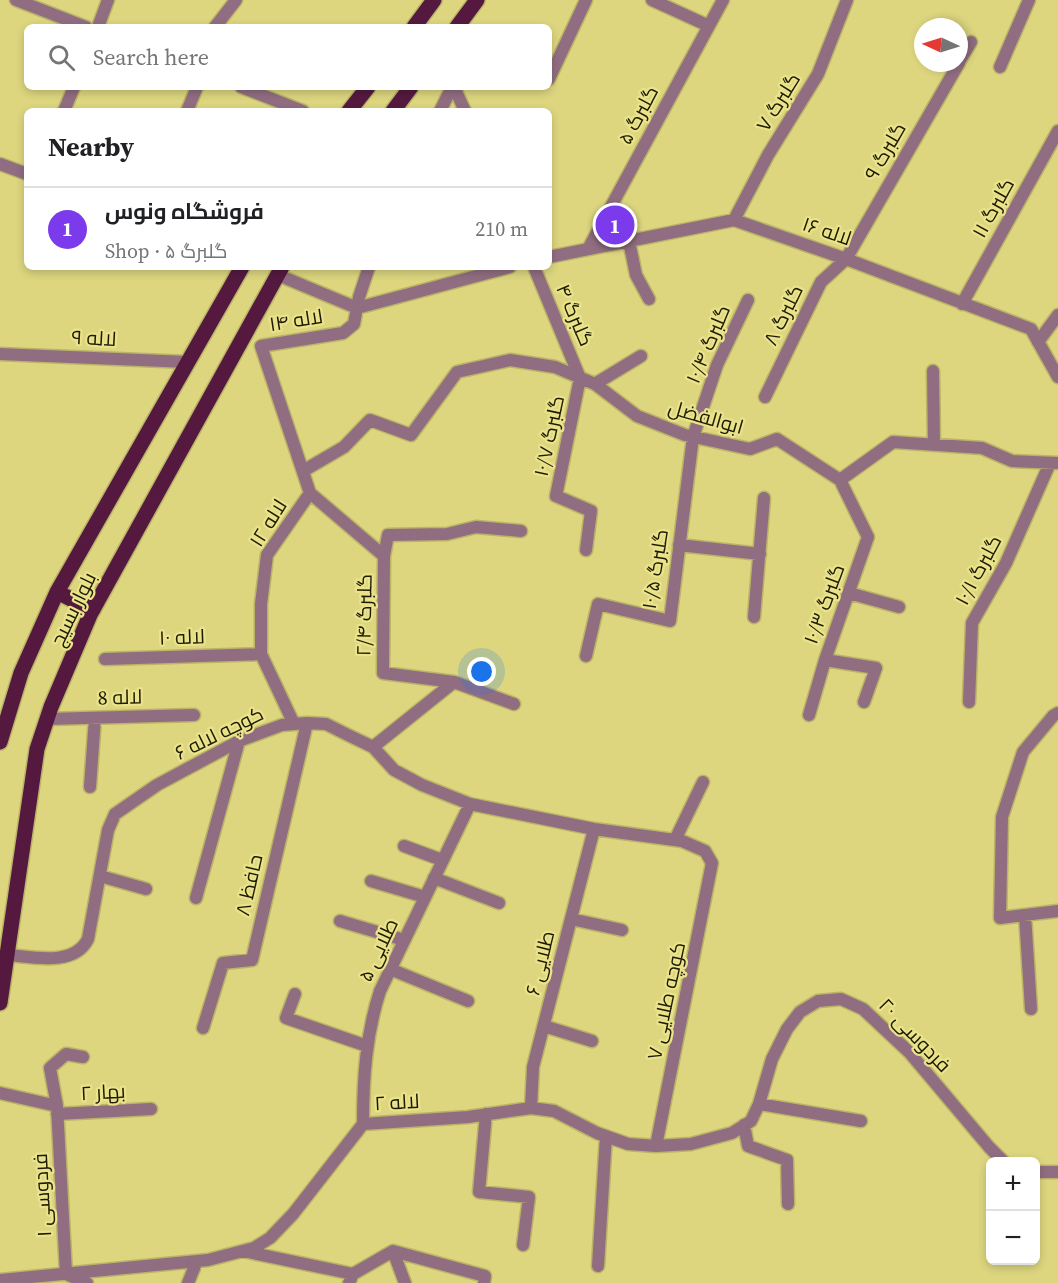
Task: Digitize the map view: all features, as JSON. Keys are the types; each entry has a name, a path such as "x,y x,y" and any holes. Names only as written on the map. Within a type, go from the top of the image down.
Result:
{"main road":[{"path":"416,24 434,0"},
{"path":"459,24 477,0"},
{"path":"351,108 366,90"},
{"path":"395,108 409,90"},
{"name":"بلوار بسیج","path":"0,742 21,673 57,592 240,270"},
{"name":"بلوار بسیج","path":"0,1004 37,749 47,719 93,610 280,271"},
{"path":"57,592 93,610"}],"street":[{"path":"16,0 78,24"},
{"path":"99,24 108,0"},
{"path":"217,24 236,0"},
{"path":"552,73 586,0"},
{"path":"652,0 709,26"},
{"name":"گلبرگ ۵","path":"588,249 723,0"},
{"name":"گلبرگ ۷","path":"734,220 768,155 818,74 847,0"},
{"path":"1000,68 1029,0"},
{"name":"گلبرگ ۹","path":"968,47 971,42"},
{"name":"گلبرگ ۹","path":"846,259 954,72"},
{"path":"65,108 73,90"},
{"path":"188,108 196,90"},
{"path":"249,90 295,108"},
{"path":"442,108 451,90"},
{"path":"454,90 464,108"},
{"name":"گلبرگ ۱۱","path":"962,304 1058,131"},
{"path":"0,164 24,173"},
{"path":"552,256 734,220"},
{"name":"لاله ۱۶","path":"734,220 846,259 1031,329 1058,377"},
{"path":"629,241 636,275 649,299"},
{"name":"گلبرگ ۸","path":"765,397 821,282 846,259"},
{"name":"لاله ۱۴","path":"261,346 343,333 354,324 368,270"},
{"path":"280,271 357,308 499,270"},
{"name":"گلبرگ ۴","path":"535,270 580,378"},
{"name":"گلبرگ ۱۰/۴","path":"693,437 717,365 748,300"},
{"path":"1038,342 1058,315"},
{"name":"لاله ۱۲","path":"261,346 310,493 267,555 261,603 261,654 300,723"},
{"name":"لاله ۹","path":"0,354 187,362"},
{"path":"595,384 641,356"},
{"name":"ابوالفضل","path":"303,471 344,447 370,420 411,435 457,372 510,360 555,367 595,384 637,416 693,437 750,449 777,439 840,480"},
{"path":"933,371 934,445"},
{"name":"گلبرگ ۱۰/۷","path":"580,378 556,496 591,511 586,550"},
{"name":"گلبرگ ۱۰/۵","path":"586,656 598,604 669,621 693,437"},
{"path":"840,480 893,442 982,448 1012,461 1054,463"},
{"name":"گلبرگ ۱۰/۱","path":"969,702 972,623 1006,563 1054,463"},
{"name":"گلبرگ ۱۰/۳","path":"840,480 868,537 825,660 876,668 864,702"},
{"name":"گلبرگ ۲/۴","path":"310,493 384,556 383,674 454,682 514,704"},
{"path":"754,616 764,498"},
{"path":"384,556 388,535 447,534 476,527 521,531"},
{"path":"679,545 760,554"},
{"path":"849,593 899,607"},
{"name":"لاله ۱۰","path":"105,659 261,654"},
{"path":"809,715 825,660"},
{"path":"373,747 454,682"},
{"path":"1058,713 1023,752 1002,817 1000,918 1058,911"},
{"name":"لاله 8","path":"47,719 194,715"},
{"path":"90,786 95,718"},
{"name":"حافظ ۸","path":"203,1028 223,963 252,960 300,723"},
{"name":"کوچه لاله ۶","path":"7,955 71,956 83,949 88,939 108,830 115,814 158,785 239,741 282,724 326,724 373,747 394,770 422,785 470,804 594,829 682,841 705,851 712,863"},
{"path":"196,898 239,741"},
{"path":"675,840 703,782"},
{"name":"طلایی ۵","path":"363,1124 363,1081 367,1046 371,1020 380,991 470,804"},
{"name":"طلایی ۶","path":"531,1108 533,1067 594,829"},
{"path":"404,846 442,860"},
{"name":"کوچه طلایی ۷","path":"656,1146 712,863"},
{"path":"100,876 146,889"},
{"path":"434,878 499,903"},
{"path":"371,881 425,897"},
{"path":"1024,915 1031,1009"},
{"path":"571,919 622,930"},
{"path":"340,921 404,940"},
{"path":"390,969 468,1001"},
{"path":"295,994 286,1018 367,1046"},
{"name":"فردوسی ۲۰","path":"759,1104 772,1059 787,1029 800,1012 818,1001 841,999 863,1009 909,1052 1000,1157"},
{"path":"544,1026 592,1041"},
{"name":"فردوسی ۱","path":"66,1274 57,1110 50,1068 66,1054 82,1057"},
{"name":"بهار ۲","path":"0,1093 57,1110 151,1109"},
{"path":"788,1204 787,1160 748,1146 744,1125 751,1121 759,1104 861,1121"},
{"name":"لاله ۲","path":"0,1280 208,1260 254,1248 270,1238 293,1214 363,1124 432,1120 531,1108 554,1111 628,1144 656,1146 691,1144 732,1133 744,1125"},
{"path":"486,1114 478,1192 529,1197 523,1245"},
{"path":"598,1266 606,1136"},
{"path":"1040,1172 1058,1172"},
{"path":"242,1251 351,1279 393,1251 485,1276 484,1283"},
{"path":"393,1251 405,1283"},
{"path":"188,1283 197,1261"},
{"path":"66,1274 85,1282"}],"place":[{"name":"فروشگاه ونوس","path":"615,225"}]}
